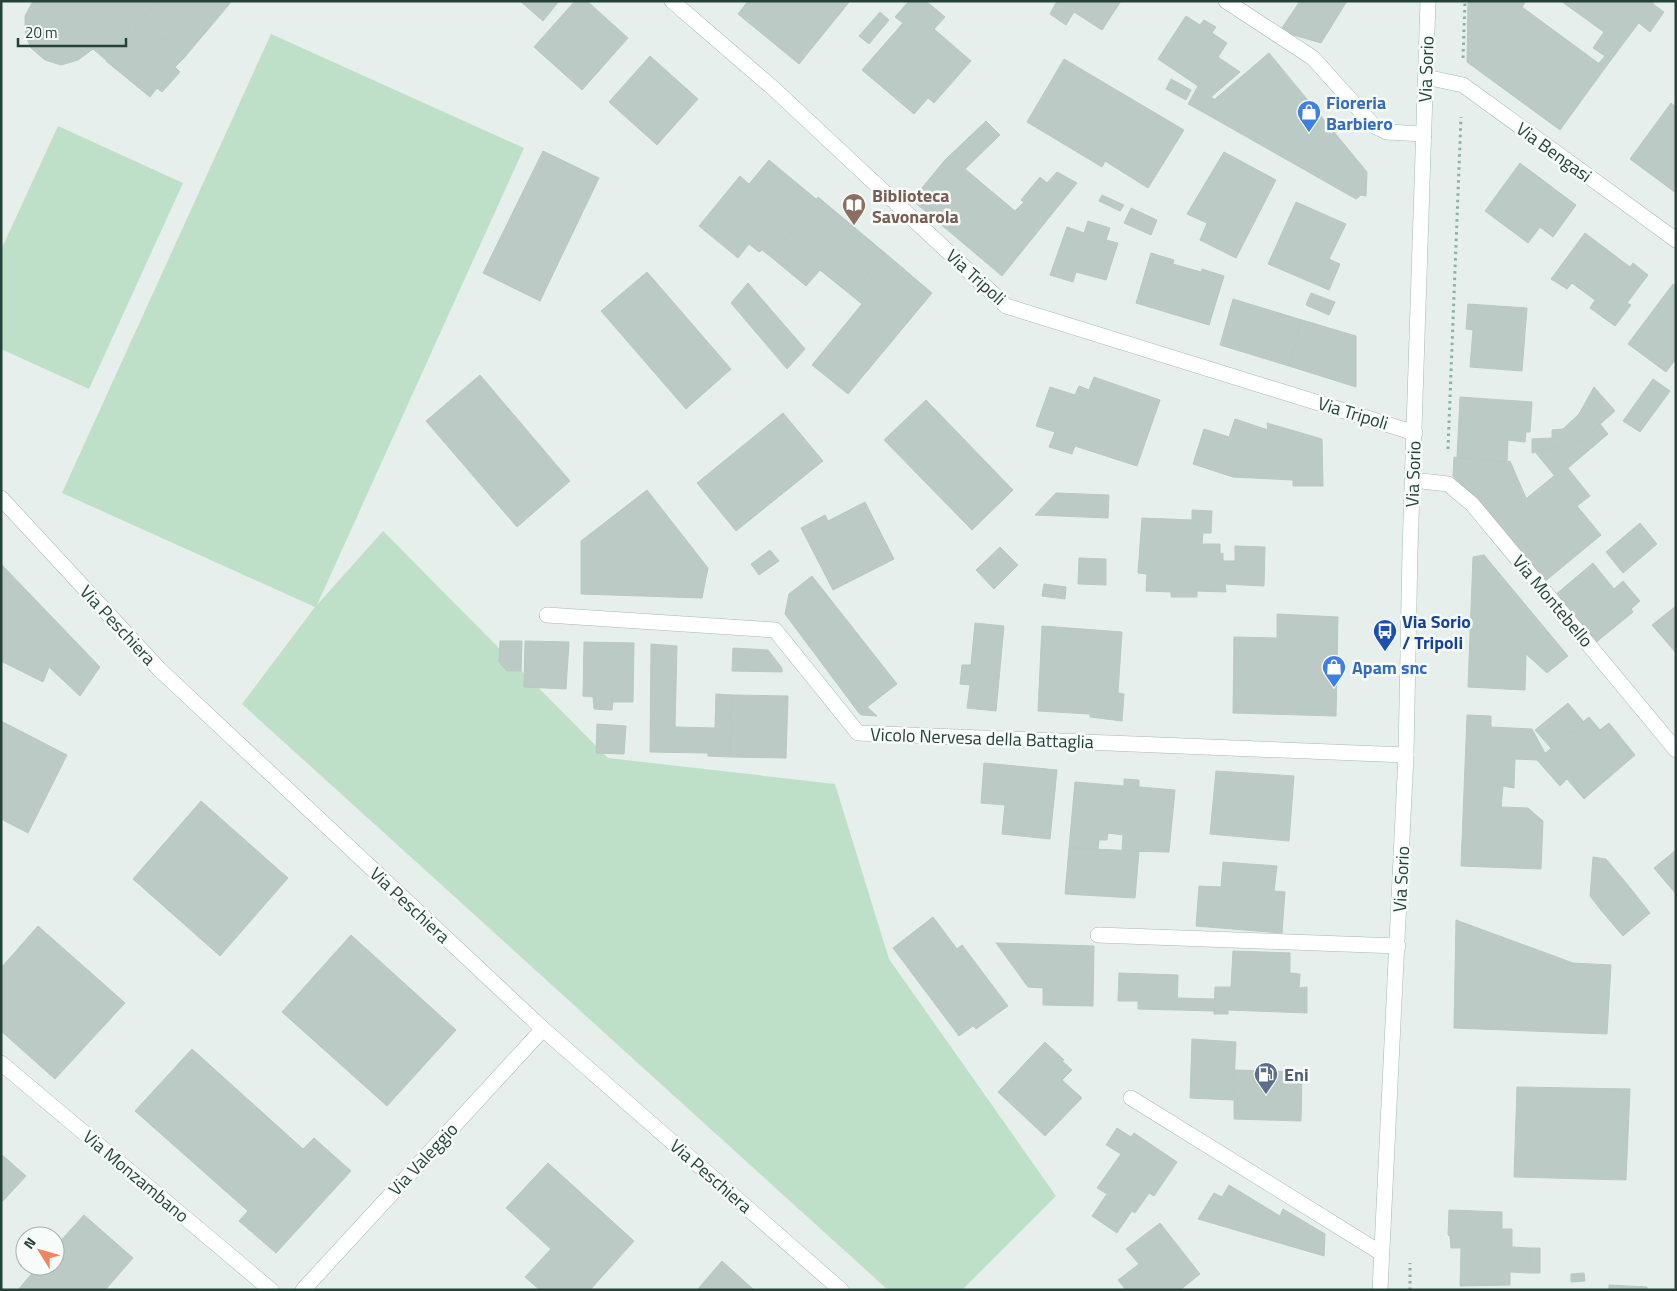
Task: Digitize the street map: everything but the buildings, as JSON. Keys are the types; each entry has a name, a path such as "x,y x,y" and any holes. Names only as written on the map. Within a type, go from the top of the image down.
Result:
{"street":[{"name":"Via Tripoli","path":"672,1 774,89 1006,306 1415,433"},
{"path":"1226,1 1313,58 1374,126 1387,132 1424,134"},
{"name":"Via Sorio","path":"1380,1290 1406,755 1428,1"},
{"name":"Via Bengasi","path":"1426,77 1463,85 1676,240"},
{"name":"Via Montebello","path":"1413,480 1448,484 1472,504 1676,750"},
{"name":"Via Peschiera","path":"1,498 158,669 542,1029 841,1290"},
{"name":"Vicolo Nervesa della Battaglia","path":"547,615 775,630 858,733 1406,755"},
{"path":"1098,935 1398,946"},
{"name":"Via Valeggio","path":"303,1290 542,1029"},
{"name":"Via Monzambano","path":"1,1063 271,1290"},
{"path":"1131,1098 1381,1253"}],"path":[{"path":"1448,449 1465,1"}],"green space":[{"path":"271,34 524,148 317,605 383,531 608,758 835,784 889,959 1056,1196 962,1290 888,1290 242,704 315,607 62,493"},
{"path":"58,126 183,183 89,389 1,349 1,250"}],"place":[{"name":"Fioreria Barbiero","path":"1309,133"},
{"name":"Biblioteca Savonarola","path":"854,226"},
{"name":"Via Sorio / Tripoli","path":"1385,652"},
{"name":"Apam snc","path":"1334,688"},
{"name":"Eni","path":"1266,1095"}]}
